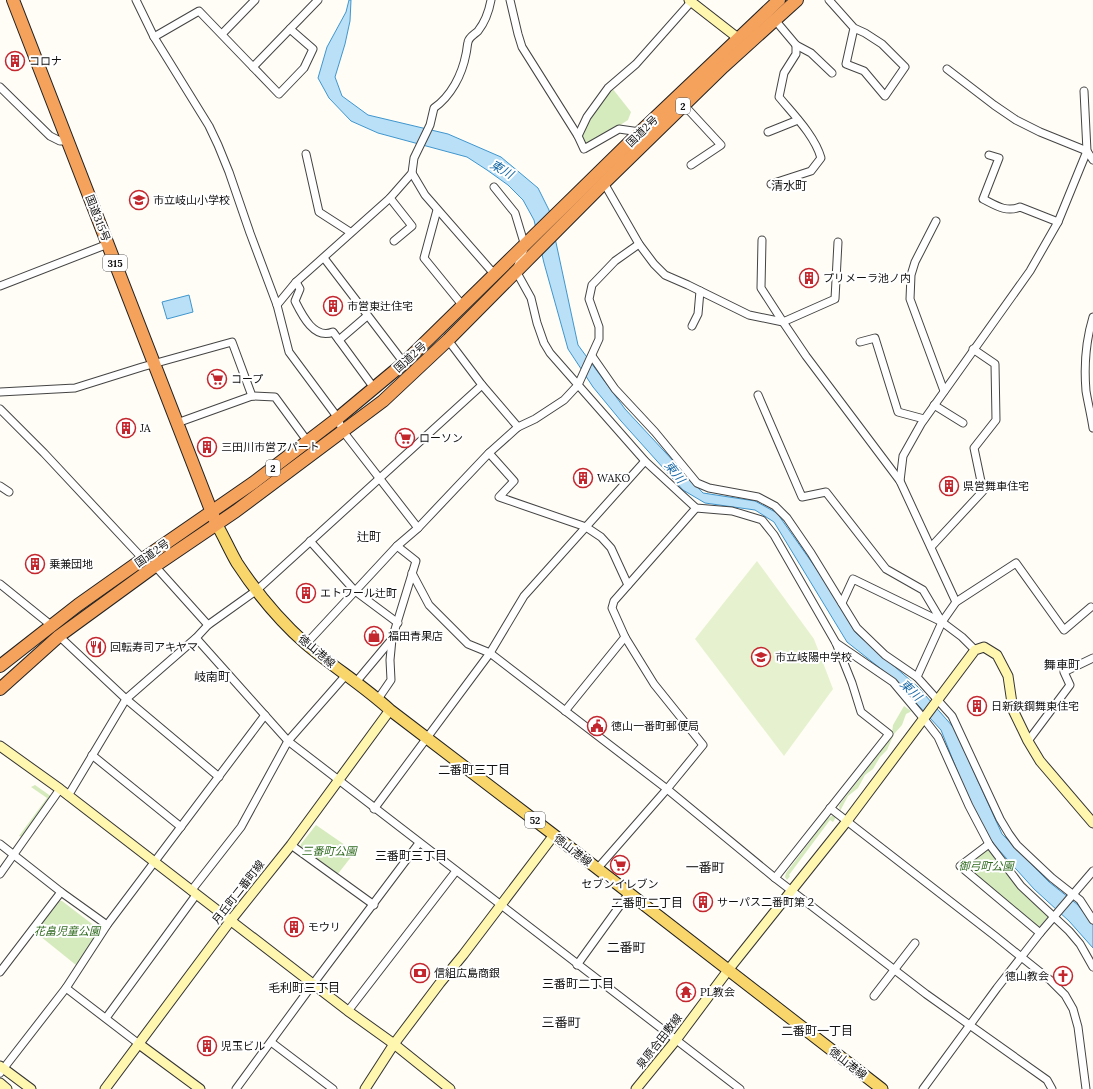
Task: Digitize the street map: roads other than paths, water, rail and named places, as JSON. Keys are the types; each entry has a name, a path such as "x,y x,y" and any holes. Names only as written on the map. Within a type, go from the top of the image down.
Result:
{"highway":[{"name":"国道315号","path":"14,0 210,512 217,525"},
{"name":"国道2号","path":"0,666 78,605 253,483 308,442 404,363 525,246 604,183 684,105 779,0"},
{"name":"国道2号","path":"0,689 60,636 155,566 217,525 342,430 383,401 448,340 530,257 569,210 640,132 742,41 774,20 797,0"}],"main road":[{"name":"徳山港線","path":"217,525 237,562 257,590 288,626 306,644 729,969 882,1089"}],"street":[{"path":"136,0 154,37 218,145 278,305 289,352 338,418 342,430 418,528"},
{"path":"222,34 256,0"},
{"path":"253,67 318,0"},
{"path":"278,305 296,282 324,258 350,232 390,198 412,173 414,158 430,124 434,108 442,102 451,91 460,74 468,41 482,24 489,10 491,0"},
{"path":"510,0 522,47 578,136 584,150 619,130 640,132"},
{"path":"829,0 854,28 882,44 905,67 885,96 864,72 846,64 854,28"},
{"path":"578,136 587,117 608,88 636,64 690,1 742,41"},
{"path":"154,37 199,11 279,94 304,68 313,49 290,29"},
{"path":"774,20 796,45 812,53 832,74"},
{"path":"771,184 812,171 821,158 818,150 798,120 780,97 784,72 796,54 796,45"},
{"path":"947,69 1016,120 1040,132 1087,151 1093,160"},
{"path":"0,87 50,136 60,141 68,141"},
{"path":"900,481 903,456 924,419 1030,271 1058,222 1087,151 1084,91"},
{"path":"684,105 721,145 691,165"},
{"path":"768,132 798,120"},
{"path":"306,154 319,212 350,232"},
{"path":"990,155 999,158 983,199 1005,210 1014,210 1020,207 1058,222"},
{"path":"412,173 425,196 495,275"},
{"path":"604,183 639,244 654,264 665,275 749,315 784,322 835,299 838,242"},
{"path":"494,187 515,213 525,246 516,271 532,298 537,323 544,343 550,353 644,461 696,508 732,511 762,520 774,535 836,643 852,683 861,712 889,734 775,878"},
{"path":"390,198 412,226 394,241"},
{"path":"437,210 424,258 463,306"},
{"path":"936,221 915,262 911,275 910,299 944,391"},
{"path":"762,240 761,288 806,356 900,481 956,602"},
{"path":"0,286 108,244"},
{"path":"306,644 397,546 418,528 489,453 518,427 535,420 564,400 578,385 599,339 599,327 589,299 592,284 615,261 639,244"},
{"path":"324,258 404,363"},
{"path":"296,282 300,289 295,301 303,316 314,329 320,333 327,334 333,332 374,388"},
{"path":"692,326 698,314 700,291"},
{"path":"339,340 367,316"},
{"path":"1092,323 1087,347 1086,391 1093,428"},
{"path":"860,342 875,338 898,412 924,419"},
{"path":"448,340 482,385 518,427"},
{"path":"0,392 75,388 142,367 232,342 252,396"},
{"path":"931,547 983,491 974,448 996,420 995,364 973,349"},
{"path":"592,356 615,389 655,432 697,483 709,488 758,497 775,506 787,518 811,553 857,628 885,655 917,677 952,716 1000,819 1017,845 1052,878 1080,900 1093,920"},
{"path":"68,796 126,699 196,638 208,625 257,590 482,385"},
{"path":"1086,391 1093,396"},
{"path":"758,395 802,497 826,492 886,569 923,590 942,622"},
{"path":"177,423 252,396 275,397 308,442"},
{"path":"934,405 963,422"},
{"path":"0,409 44,452 143,559"},
{"path":"489,453 514,481 499,497 586,527 601,537 611,548 628,585"},
{"path":"374,809 490,653 524,596 644,461"},
{"path":"0,486 9,492"},
{"path":"598,869 668,789 702,745 654,684 625,637 612,608 614,601 696,508"},
{"path":"310,541 355,591 398,623"},
{"path":"378,699 391,680 390,660 392,639 416,561 397,546"},
{"path":"917,677 942,622 956,602 1016,563 1064,630 1091,608"},
{"path":"155,566 208,625"},
{"path":"412,573 429,605 468,644 490,653 668,789 775,878 969,1026 1047,1080 1052,1089"},
{"path":"842,603 853,579 942,622 962,637 975,650 984,647 997,655 1008,676 1013,710 1028,741 1040,761 1093,823"},
{"path":"0,584 52,626"},
{"path":"60,636 126,699 219,777"},
{"path":"565,711 625,637"},
{"path":"196,638 288,742 740,1089"},
{"path":"356,682 392,639"},
{"path":"836,643 893,682 924,719 938,737 969,806 989,844 1021,886 1069,931 1080,944 1093,967"},
{"name":"泉原合田敷線","path":"640,1088 729,969 847,821 975,650"},
{"path":"1028,741 1070,684 1064,672 1093,658"},
{"path":"106,1018 241,827 288,742 346,675"},
{"name":"月丘町二番町線","path":"105,1089 231,920 291,845 390,710"},
{"path":"30,1089 1,1069 66,988 106,924 265,716"},
{"path":"0,746 60,789 154,863 231,920 348,1011 394,1044 450,1089"},
{"path":"92,755 181,827"},
{"path":"0,874 60,789"},
{"path":"830,808 1021,957 1065,995 1073,1008 1078,1027 1086,1089"},
{"path":"365,1089 394,1044 554,835"},
{"path":"236,1089 419,843"},
{"path":"0,844 61,892 106,924"},
{"path":"989,844 960,866 1040,933"},
{"path":"291,845 374,904"},
{"path":"348,1011 456,872"},
{"path":"922,1089 1021,957 1053,917 1093,872"},
{"path":"0,972 61,892"},
{"path":"577,964 629,893"},
{"path":"874,996 915,943"},
{"path":"66,988 200,1089"},
{"path":"271,1042 333,1089"},
{"path":"0,1083 7,1089"}],"water":[{"name":"東川","path":"349,0 351,0 350,21 335,77 342,96 368,115 448,134 501,157 538,188 549,210 578,345 625,409 703,493 755,501 777,513 820,574 856,633 918,687 954,728 1002,834 1049,882 1078,905 1093,925 1093,948 1069,921 1034,889 989,839 964,788 941,730 895,680 847,642 774,522 755,510 705,503 683,490 621,421 593,387 568,349 544,263 534,220 523,200 508,185 467,157 378,133 351,121 329,98 318,78 327,47 346,12"},
{"path":"189,295 193,312 167,319 162,302"}],"place":[{"name":"コロナ","path":"15,61"},
{"name":"市立岐山小学校","path":"139,200"},
{"name":"プリメーラ池ノ内","path":"809,278"},
{"name":"市営東辻住宅","path":"333,306"},
{"name":"コープ","path":"217,379"},
{"name":"JA","path":"126,428"},
{"name":"ローソン","path":"405,438"},
{"name":"三田川市営アパート","path":"207,447"},
{"name":"WAKO","path":"583,478"},
{"name":"県営舞車住宅","path":"949,486"},
{"name":"乗兼団地","path":"35,564"},
{"name":"エトワール辻町","path":"306,593"},
{"name":"福田青果店","path":"374,636"},
{"name":"回転寿司アキヤマ","path":"96,647"},
{"name":"市立岐陽中学校","path":"761,657"},
{"name":"日新鉄鋼舞東住宅","path":"977,706"},
{"name":"徳山一番町郵便局","path":"597,726"},
{"name":"セブンイレブン","path":"620,865"},
{"name":"サーパス二番町第２","path":"703,902"},
{"name":"モウリ","path":"294,927"},
{"name":"信組広島商銀","path":"420,973"},
{"name":"徳山教会","path":"1063,976"},
{"name":"PL教会","path":"686,992"},
{"name":"児玉ビル","path":"207,1046"}],"district":[{"name":"清水町","path":"789,185"},
{"name":"辻町","path":"369,536"},
{"name":"舞車町","path":"1062,664"},
{"name":"岐南町","path":"212,676"},
{"name":"二番町三丁目","path":"474,769"},
{"name":"三番町三丁目","path":"411,855"},
{"name":"一番町","path":"705,867"},
{"name":"二番町二丁目","path":"647,902"},
{"name":"二番町","path":"626,947"},
{"name":"三番町二丁目","path":"578,983"},
{"name":"毛利町三丁目","path":"304,987"},
{"name":"三番町","path":"561,1022"},
{"name":"二番町一丁目","path":"817,1030"}],"park label":[{"name":"三番町公園","path":"329,851"},
{"name":"御弓町公園","path":"986,866"},
{"name":"花畠児童公園","path":"67,931"}]}
